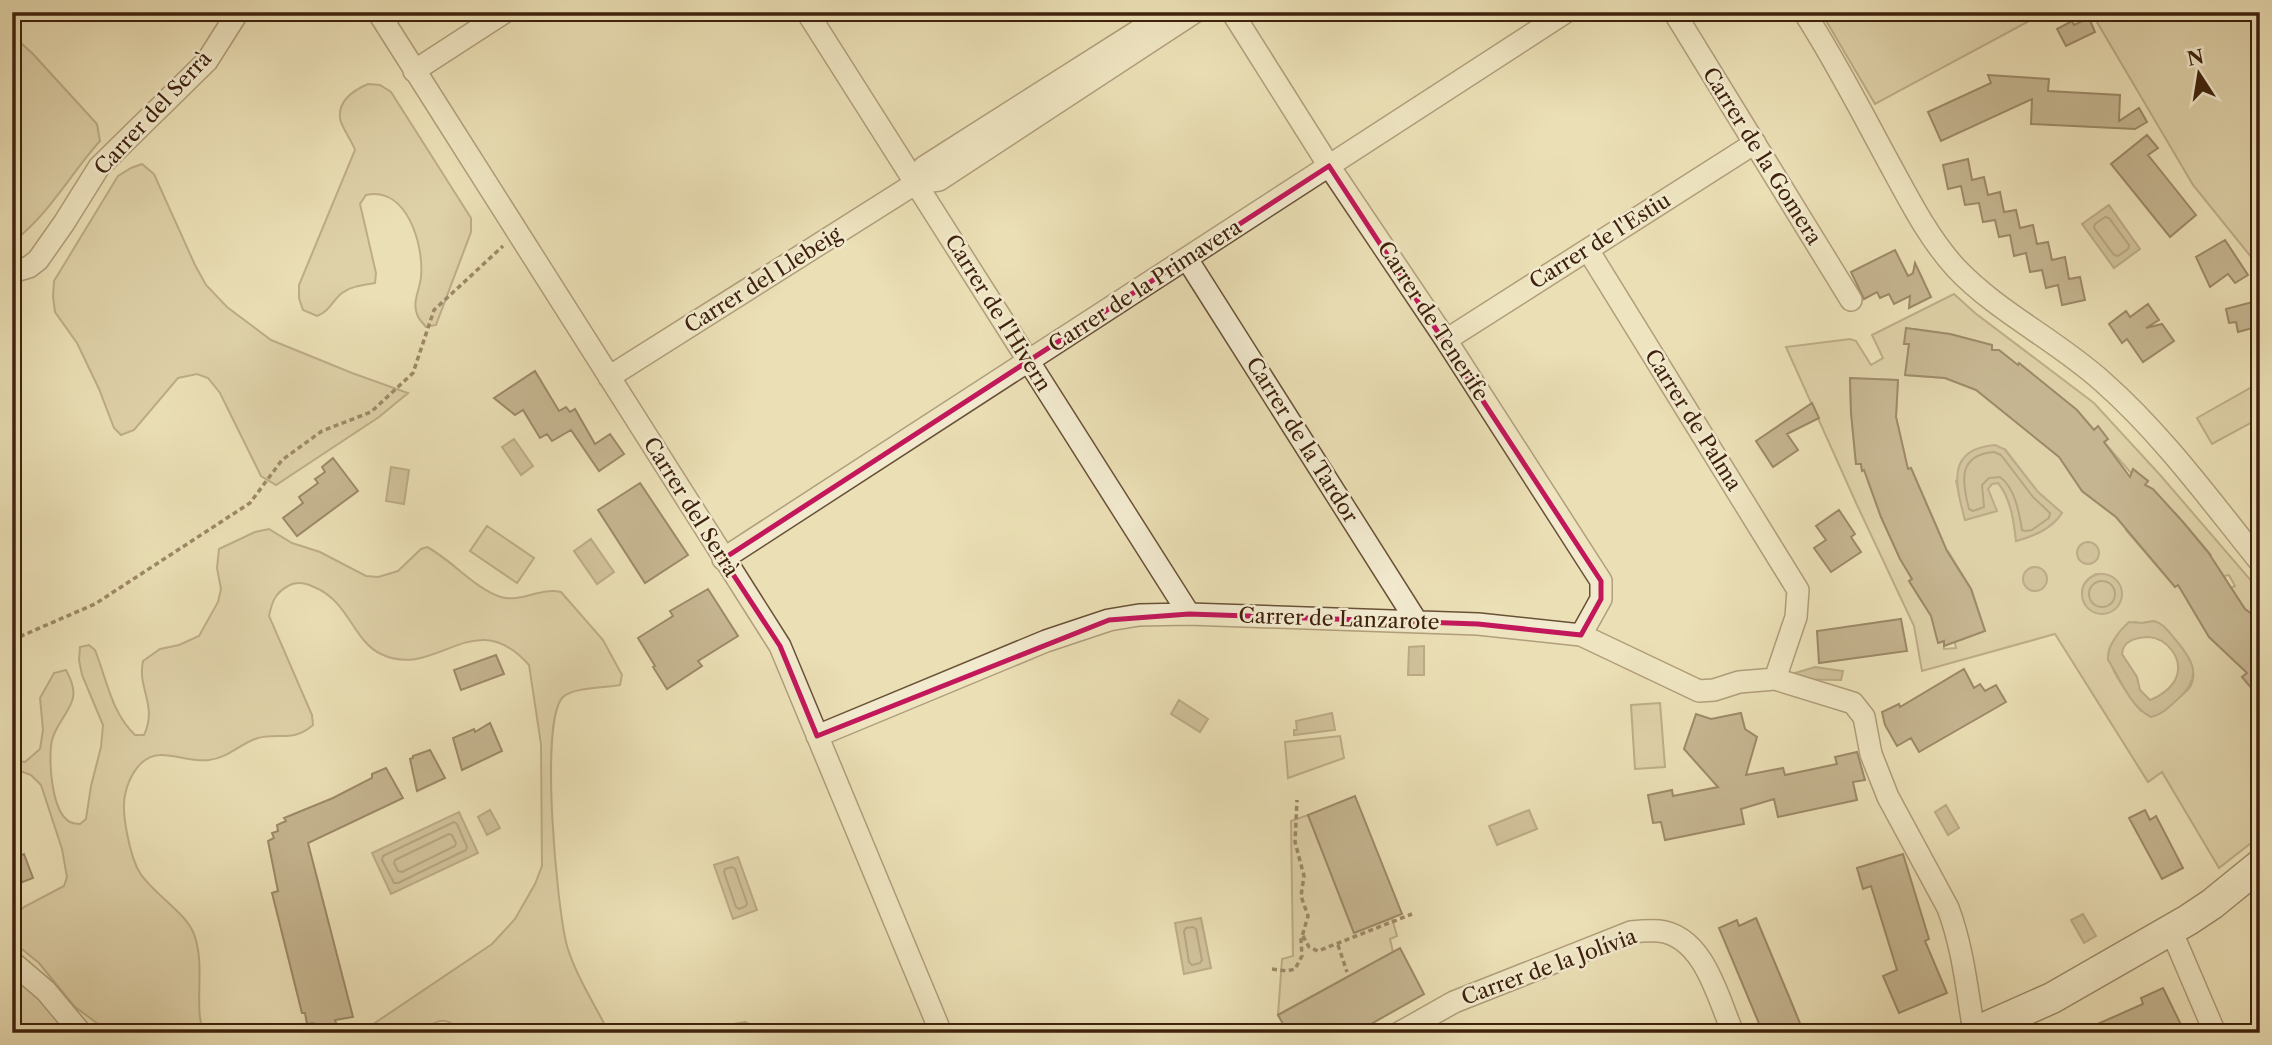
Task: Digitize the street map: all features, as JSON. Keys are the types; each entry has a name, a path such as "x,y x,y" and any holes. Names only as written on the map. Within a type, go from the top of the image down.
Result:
{"street":[{"name":"Carrer del Serrà","path":"12,272 29,267 38,260 99,167 207,61 238,12"},
{"name":"Carrer del Serrà","path":"378,12 780,646 942,1033"},
{"path":"414,71 505,12"},
{"name":"Carrer de l'Hivern","path":"807,12 1189,614"},
{"name":"Carrer del Llebeig","path":"916,183 925,167 1168,12"},
{"name":"Carrer del Llebeig","path":"609,377 916,183 939,180 1195,12"},
{"name":"Carrer de Tenerife","path":"1232,12 1329,166 1446,340 1601,581 1601,599 1581,635"},
{"name":"Carrer de la Primavera","path":"723,559 1566,12"},
{"name":"Carrer de la Gomera","path":"1674,12 1851,300"},
{"path":"1804,12 1910,200 1955,268 1989,298 2103,382 2185,467 2260,562"},
{"name":"Carrer de l'Estiu","path":"1446,340 1755,143"},
{"name":"Carrer de Palma","path":"1587,250 1798,590 1796,617 1775,680"},
{"name":"Carrer de la Tardor","path":"1187,259 1417,622"},
{"name":"Carrer de Lanzarote","path":"817,736 1046,641 1109,620 1139,615 1189,614 1478,624 1581,635 1699,691 1714,690 1739,682 1775,680 1853,703 1864,717 1871,754 1888,797 1954,923 1963,957 1974,1032"},
{"path":"1974,1032 2052,998 2171,930 2212,904 2260,864"},
{"path":"2171,930 2215,1033"},
{"name":"Carrer de la Jolívia","path":"1399,1033 1449,1004 1487,988 1631,932 1646,931 1668,933 1679,938 1699,957 1733,1033"},
{"path":"12,962 46,991 81,1033"}],"path":[{"path":"12,640 95,604 250,503 282,460 322,431 371,412 413,373 434,310 517,234"},
{"path":"1272,969 1287,971 1298,966 1308,916 1301,896 1304,876 1295,842 1297,800"},
{"path":"1303,934 1304,940 1313,950 1327,949 1412,914"},
{"path":"1338,945 1347,972"}],"highlighted area":[{"path":"1329,166 1601,581 1601,599 1581,635 1478,624 1189,614 1109,620 817,736 780,646 723,559"}],"shaded area":[{"path":"1821,12 2046,12 1875,104"},
{"path":"2091,12 2260,12 2260,268 2193,185"},
{"path":"12,35 97,124 100,141 39,218 15,240 12,239"},
{"path":"368,84 380,85 391,92 471,218 471,232 436,325 426,327 416,309 421,264 416,235 410,221 392,200 380,195 366,195 360,204 376,273 375,283 346,291 317,316 303,310 299,298 299,285 355,150 341,121 340,112 344,101 352,93"},
{"path":"142,164 154,174 206,285 227,307 271,340 408,393 379,417 276,485 261,476 220,393 208,378 197,374 178,378 134,430 121,435 114,428 77,343 55,312 54,281 118,176"},
{"path":"1954,294 2094,403 2260,591 2260,620 2245,609 2231,588 2235,586 2229,575 2224,576 2260,662 2242,677 2253,690 2260,691 2260,836 2219,868 2162,772 2148,782 2055,634 1922,671 1914,626 1786,347 1850,339 1856,341 1871,365 1883,358 1872,335","holes":["1913,329 1950,334 1992,345 1992,350 1997,350 1979,391 1945,378 1906,375 1909,344 1904,343","1850,379 1898,380 1896,417 1905,456 1875,461 1876,468 1862,471 1861,464 1856,464","2098,427 2108,439 2104,442 2131,473 2134,470 2148,481 2145,485 2149,487 2137,493 2116,517 2082,491 2094,430","2005,449 2038,492 2062,513 2042,531 2016,541 2009,503 1998,483 1992,484 1988,489 1996,511 1965,520 1956,481","1911,468 1942,539 1899,556 1868,481","2149,510 2175,513 2211,555 2175,587 2126,530","1948,551 1971,589 1985,631 1961,640 1954,638 1956,648 1944,649 1944,641 1939,643 1929,604 1924,605 1909,581 1912,579 1908,571","2096,574 2103,574 2121,597 2115,609 2097,613 2086,605 2082,594 2085,583","2154,621 2186,656 2193,676 2191,686 2178,698 2141,711 2110,662 2110,647 2120,633 2134,622"]},
{"path":"2259,383 2260,418 2212,444 2197,418"},
{"path":"487,526 534,558 517,583 470,551"},
{"path":"269,529 292,543 320,552 366,576 378,577 398,571 421,549 427,547 482,588 501,597 516,598 561,592 603,640 622,675 620,685 582,690 563,697 556,713 551,776 555,857 567,946 609,1033 463,1033 455,1025 442,1021 412,1033 360,1033 492,944 515,919 542,866 541,744 529,665 509,648 490,640 472,641 420,658 401,660 381,654 364,640 326,593 298,583 291,584 277,595 269,616 312,715 313,725 299,734 258,738 216,759 154,756 137,768 125,795 125,823 136,866 146,881 185,920 195,937 203,1033 110,1033 74,1006 39,963 12,941 12,917 24,907 64,886 67,877 62,849 41,785 31,775 12,768 12,760 25,762 40,749 43,730 40,698 54,673 66,670 73,697 52,740 52,784 64,816 70,822 80,824 86,819 103,725 82,675 80,647 89,645 95,650 120,716 135,735 144,735 149,715 143,661 160,649 179,645 199,636 218,602 221,589 217,568 219,549 255,532"},
{"path":"1660,703 1665,767 1635,769 1631,705"},
{"path":"1340,736 1344,758 1288,778 1285,742"},
{"path":"1308,815 1354,933 1392,918 1397,936 1390,939 1393,952 1278,1015 1282,959 1293,956 1291,821"},
{"path":"12,956 82,1033 12,1033"},
{"path":"745,1022 756,1027 759,1033 711,1033 728,1025"}],"water":[{"path":"2109,205 2140,249 2114,268 2082,224"},
{"path":"514,439 533,466 521,475 502,447"},
{"path":"1995,445 2004,449 2038,492 2062,513 2042,531 2016,541 2009,503 1998,483 1992,484 1988,489 1997,511 1965,520 1959,495 1957,482 1961,462 1979,448"},
{"path":"391,467 409,470 404,504 386,501"},
{"path":"591,539 614,572 597,584 574,551"},
{"path":"2088,542 2096,545 2099,553 2096,561 2088,564 2080,561 2077,553 2080,545"},
{"path":"2035,567 2043,571 2047,579 2043,587 2035,591 2027,587 2023,579 2027,571"},
{"path":"2102,574 2116,580 2122,594 2116,608 2102,614 2088,608 2082,594 2088,580"},
{"path":"2154,621 2163,625 2187,654 2193,669 2191,683 2186,691 2165,710 2151,717 2131,699 2108,660 2114,639 2121,630 2129,622","holes":["2155,638 2172,651 2176,657 2178,671 2168,689 2150,700 2140,690 2137,677 2122,654 2131,641"]},
{"path":"1424,646 1424,675 1408,675 1409,647"},
{"path":"1815,667 1843,671 1841,680 1775,679"},
{"path":"1179,700 1208,719 1200,732 1171,714"},
{"path":"1332,713 1335,730 1294,735 1294,730 1297,730 1296,721"},
{"path":"1946,805 1959,828 1948,835 1935,812"},
{"path":"490,810 500,828 487,835 478,817"},
{"path":"1529,810 1537,829 1497,845 1489,826"},
{"path":"459,812 478,853 391,894 372,853"},
{"path":"738,857 757,910 733,919 714,865"},
{"path":"2083,914 2096,936 2084,943 2071,920"},
{"path":"1201,918 1211,968 1184,974 1175,923"}],"building":[{"path":"2089,18 2095,32 2066,46 2057,29 2072,21 2074,25"},
{"path":"1988,75 2049,79 2048,91 2120,95 2119,121 2139,108 2147,122 2135,129 2031,124 2032,99 1941,141 1928,112 1991,83"},
{"path":"2147,135 2158,148 2148,155 2196,215 2170,237 2111,164"},
{"path":"1968,159 1972,180 1984,177 1988,195 2000,192 2004,212 2016,210 2020,228 2033,225 2037,244 2048,242 2052,260 2065,257 2069,279 2080,277 2085,300 2062,305 2058,285 2046,288 2042,270 2030,272 2026,253 2014,256 2010,235 1999,237 1995,220 1983,222 1979,203 1965,205 1961,186 1948,189 1943,165"},
{"path":"2225,240 2248,275 2235,283 2228,274 2210,287 2196,257"},
{"path":"1895,250 1908,276 1913,273 1915,263 1931,297 1909,308 1910,296 1894,304 1889,294 1880,298 1877,292 1864,299 1851,272"},
{"path":"2260,300 2260,326 2238,332 2236,322 2229,323 2226,309"},
{"path":"2148,304 2159,320 2146,328 2162,324 2174,341 2143,362 2127,339 2122,343 2109,324 2126,311 2130,317"},
{"path":"1906,328 1950,334 1992,345 1992,350 1999,350 2018,365 2019,363 2077,410 2094,430 2098,426 2108,439 2104,442 2130,477 2133,469 2148,481 2145,485 2153,489 2183,522 2208,552 2245,609 2260,620 2260,698 2242,677 2247,673 2209,637 2178,585 2175,587 2116,517 2082,491 2059,457 1976,390 1945,378 1905,375 1909,344 1904,344"},
{"path":"535,371 559,411 566,407 570,412 575,409 595,444 610,434 624,454 599,471 571,430 552,441 547,434 540,438 523,410 515,415 494,398"},
{"path":"1850,378 1898,380 1896,417 1908,469 1911,468 1947,551 1971,589 1985,631 1944,646 1944,641 1938,643 1931,616 1909,581 1912,579 1881,517 1864,470 1862,471 1861,464 1856,464"},
{"path":"1812,403 1819,418 1787,434 1798,450 1773,467 1756,441"},
{"path":"333,458 358,491 297,536 283,518 303,503 299,497 318,483 315,479 325,472 322,467"},
{"path":"640,483 688,555 645,583 598,510"},
{"path":"1839,510 1855,534 1851,537 1861,552 1831,572 1814,548 1826,540 1816,526"},
{"path":"708,589 738,636 698,661 702,666 667,689 638,638 673,616 670,611"},
{"path":"1901,619 1907,651 1819,663 1817,631"},
{"path":"496,655 504,674 461,690 454,670"},
{"path":"1964,669 1974,688 1980,684 1985,691 1996,685 2006,702 1919,752 1911,738 1897,746 1885,725 1882,712 1899,704 1900,707"},
{"path":"1741,713 1745,729 1757,737 1746,775 1783,768 1785,775 1837,764 1835,757 1857,752 1865,780 1853,782 1857,800 1778,817 1774,799 1741,809 1744,824 1665,840 1661,822 1653,823 1648,795 1672,790 1673,796 1718,787 1684,749 1696,714 1711,719"},
{"path":"490,723 502,751 462,770 453,738 474,729 475,732"},
{"path":"430,750 445,778 417,791 410,759"},
{"path":"386,768 403,798 308,843 353,1017 335,1020 337,1026 316,1031 313,1023 307,1024 305,1013 302,1013 272,893 278,891 268,841 274,838 272,833 278,831 277,825 286,821 284,818 333,798"},
{"path":"1355,796 1402,914 1354,933 1308,815"},
{"path":"2145,810 2150,820 2156,816 2183,868 2162,879 2129,818"},
{"path":"24,854 33,878 12,886 12,859"},
{"path":"1903,854 1929,939 1925,941 1947,993 1899,1013 1883,976 1897,970 1871,886 1863,889 1857,868"},
{"path":"1756,918 1804,1033 1763,1033 1719,928 1737,920 1739,926"},
{"path":"1400,948 1424,994 1355,1033 1288,1033 1278,1015"},
{"path":"2163,988 2185,1033 2077,1033 2143,1004 2141,998"}]}
